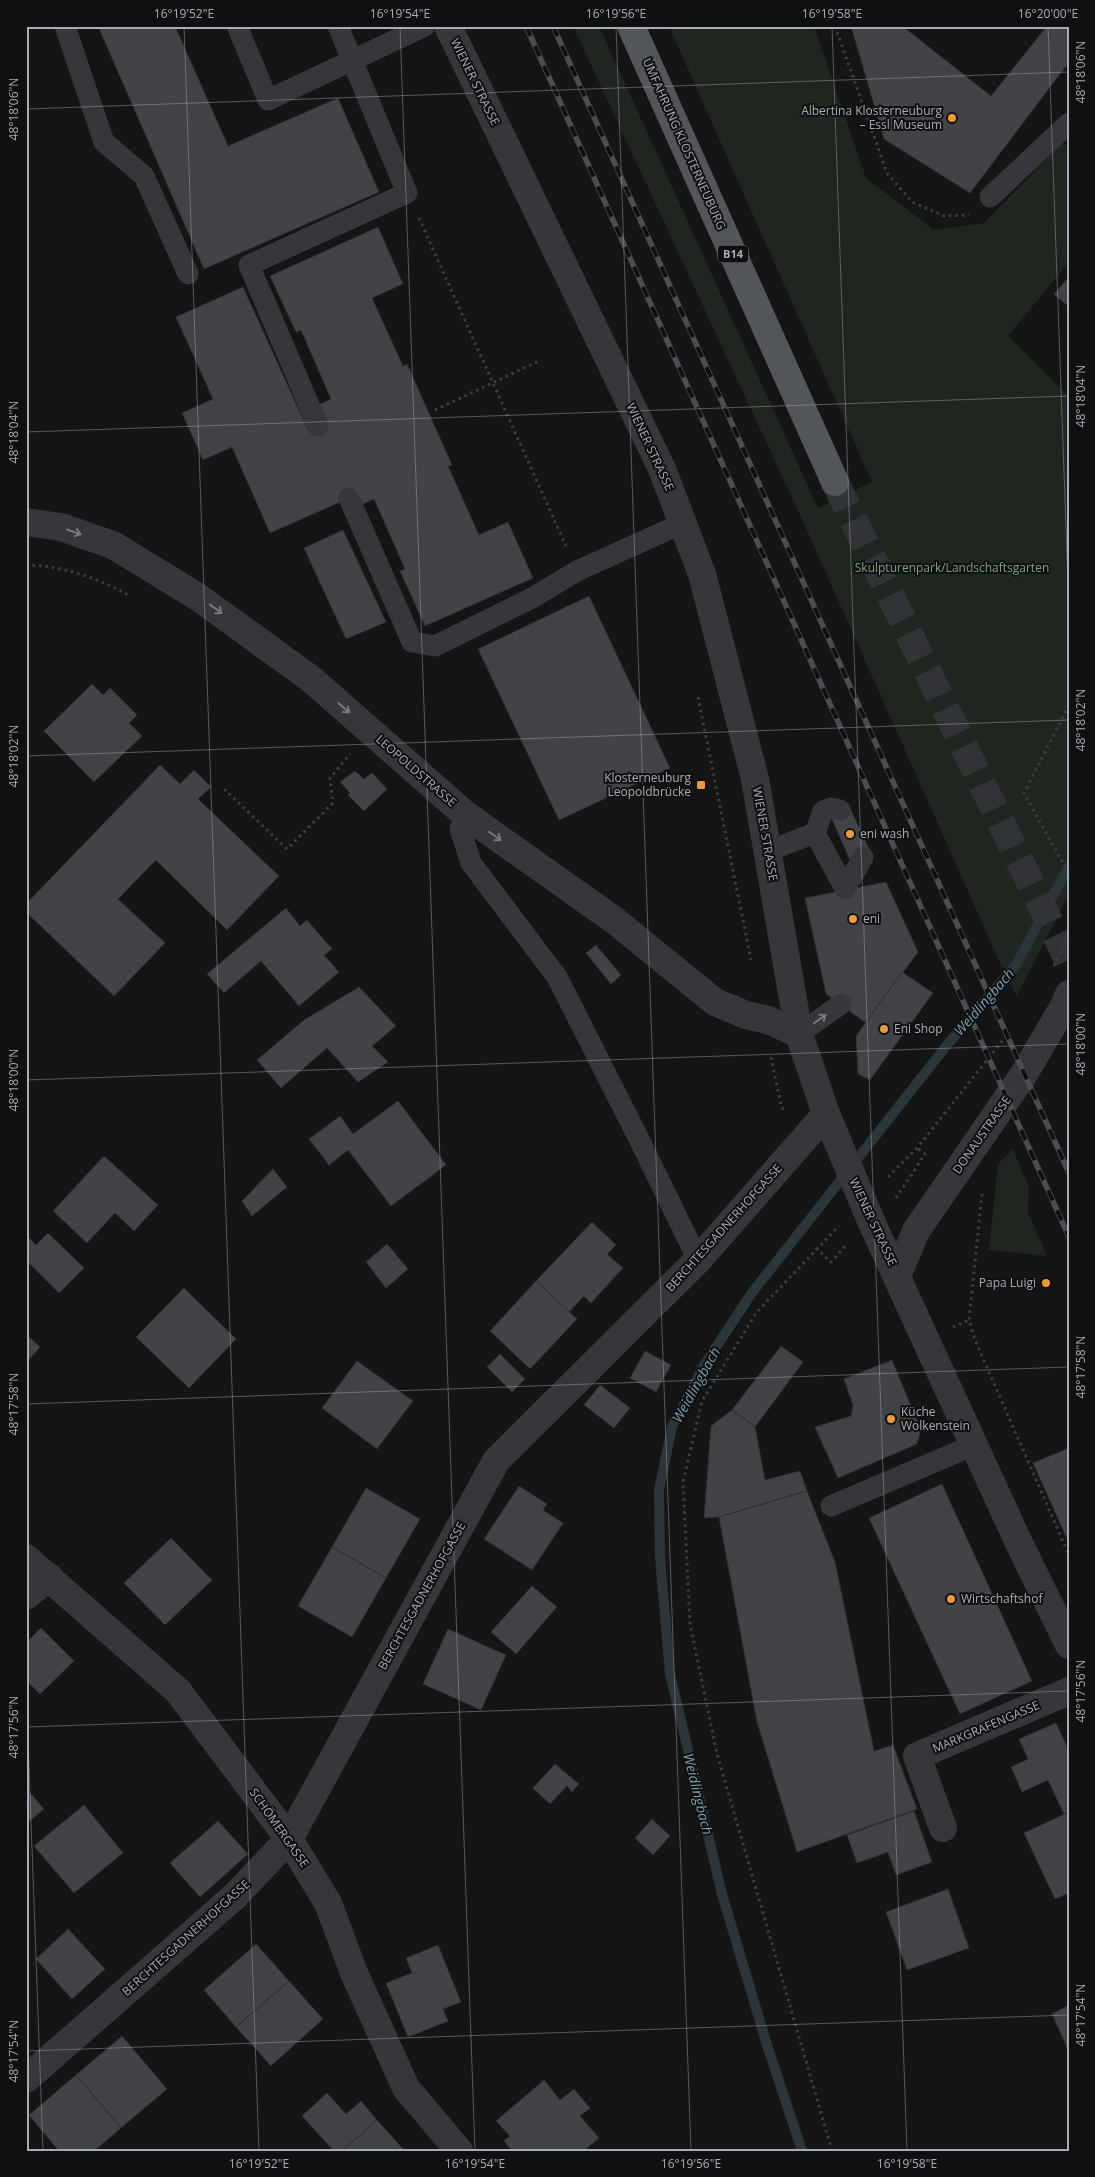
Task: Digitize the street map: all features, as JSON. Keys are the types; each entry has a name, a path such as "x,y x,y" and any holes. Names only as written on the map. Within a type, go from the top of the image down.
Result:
{"main road":[{"name":"UMFAHRUNG KLOSTERNEUBURG","path":"631,26 835,482"}],"street":[{"name":"WIENER STRASSE","path":"448,26 662,469 683,523 702,574 755,780 799,1034 826,1114 872,1223 898,1276 1018,1541 1069,1645"},
{"name":"LEOPOLDSTRASSE","path":"26,522 62,528 113,545 198,597 310,679 466,815 614,920 715,1002 799,1034"},
{"name":"DONAUSTRASSE","path":"898,1276 916,1231 1024,1074 1064,1006 1069,994"},
{"name":"BERCHTESGADNERHOFGASSE","path":"26,2079 235,1896 289,1839 496,1462 698,1260 826,1114"},
{"name":"SCHÖMERGASSE","path":"26,1558 178,1691 289,1839 328,1903 354,1973 406,2088 459,2151"},
{"path":"26,1596 49,1577"},
{"name":"MARKGRAFENGASSE","path":"943,1828 917,1756 1069,1691"}],"lane":[{"path":"65,26 104,142 144,176 188,274"},
{"path":"237,26 268,100 425,26"},
{"path":"318,426 249,265 408,193 354,60 338,26"},
{"path":"990,197 1069,123"},
{"path":"348,498 412,642 435,646 532,598 577,571 683,523"},
{"path":"840,810 831,808 822,811 815,833 846,889 863,857"},
{"path":"466,815 460,829 471,863 557,978 698,1260"},
{"path":"768,851 815,833"},
{"path":"799,1034 840,1004"},
{"path":"831,1506 974,1445"}],"path":[{"path":"834,26 887,173 912,202 944,216 970,216 990,197"},
{"path":"408,193 577,571"},
{"path":"435,410 539,361"},
{"path":"697,692 751,961"},
{"path":"1069,705 1024,793 1069,874"},
{"path":"224,789 287,849 333,803 330,778 344,761"},
{"path":"1050,975 1069,932"},
{"path":"763,1019 781,1105 800,1143"},
{"path":"903,1162 918,1148 1009,1033"},
{"path":"901,1192 925,1154 918,1148"},
{"path":"983,1188 969,1320 975,1340 1069,1555"},
{"path":"832,2151 717,1754 690,1624 683,1482 702,1401 756,1313 816,1248 831,1262 847,1244"}],"green space":[{"name":"Skulpturenpark/Landschaftsgarten","path":"573,26 599,26 818,508 872,482 669,26 814,26 866,178 934,230 984,223 1062,143 1069,147 1069,262 1008,336 1069,397 1069,894 1017,996 1000,963 801,517"},
{"path":"1013,1149 1029,1188 1028,1212 1047,1256 989,1250 998,1164"}],"building":[{"path":"98,26 175,26 228,146 338,98 379,192 204,269"},
{"name":"Albertina Klosterneuburg – Essl Museum","path":"851,26 909,26 906,29 991,96 1047,26 1069,26 1069,62 970,193 884,139"},
{"path":"378,227 403,284 372,298 403,366 407,364 452,465 448,466 479,535 508,522 533,578 425,626 400,571 405,569 374,499 361,505 356,495 270,533 232,447 203,460 182,413 213,399 176,317 243,287 308,430 324,423 316,406 331,399 301,330 296,332 270,276"},
{"path":"1069,277 1069,307 1054,294"},
{"path":"343,530 386,622 346,639 304,548"},
{"path":"589,596 670,768 559,820 478,649"},
{"path":"92,684 103,695 110,688 137,715 129,723 142,736 94,782 44,731"},
{"path":"160,765 180,784 194,770 211,787 198,799 279,876 227,930 156,860 118,899 165,943 114,996 26,912 26,904"},
{"path":"355,771 364,779 372,773 387,789 364,811 348,795 350,793 340,782"},
{"name":"eni wash","path":"849,806 871,853 851,862 830,815"},
{"path":"886,882 918,952 866,1023 826,994 805,898"},
{"path":"286,908 300,926 307,920 332,949 324,955 339,972 299,1006 261,961 224,993 207,974"},
{"path":"596,945 621,975 611,984 586,953"},
{"name":"Eni Shop","path":"902,972 933,993 870,1080 858,1074 856,1036"},
{"path":"359,987 396,1026 372,1046 388,1062 358,1082 327,1048 281,1088 257,1060 304,1020"},
{"path":"398,1101 446,1165 391,1206 348,1150 329,1165 309,1139 340,1116 353,1134"},
{"path":"104,1156 158,1205 134,1231 115,1213 87,1243 53,1211"},
{"path":"273,1169 287,1187 252,1216 242,1201"},
{"path":"592,1222 616,1245 607,1254 623,1268 591,1303 584,1296 569,1312 536,1281"},
{"path":"48,1233 84,1268 59,1293 26,1260 26,1235 36,1245"},
{"path":"387,1244 408,1269 386,1288 366,1262"},
{"path":"536,1281 577,1319 530,1369 490,1331"},
{"path":"184,1288 236,1339 189,1388 136,1337"},
{"path":"26,1334 40,1347 26,1363"},
{"path":"781,1346 803,1362 755,1427 732,1410"},
{"path":"645,1351 671,1365 656,1392 630,1378"},
{"path":"500,1354 525,1379 512,1392 487,1367"},
{"path":"892,1360 921,1430 917,1444 838,1478 815,1427 851,1416 853,1405 844,1379"},
{"path":"357,1361 413,1401 377,1449 322,1408"},
{"path":"600,1385 630,1408 614,1428 584,1405"},
{"path":"732,1410 755,1427 765,1480 800,1471 807,1491 719,1517 704,1518 711,1426"},
{"path":"1069,1448 1069,1543 1033,1463"},
{"name":"Wirtschaftshof","path":"942,1484 1032,1681 960,1714 869,1518"},
{"path":"519,1486 547,1504 543,1510 563,1523 532,1570 484,1539"},
{"path":"366,1488 420,1519 386,1578 332,1547"},
{"path":"807,1491 835,1562 874,1751 893,1745 917,1809 797,1852 757,1722 719,1517"},
{"path":"171,1538 212,1580 165,1625 124,1583"},
{"path":"332,1547 386,1578 352,1637 298,1606"},
{"path":"532,1586 557,1607 516,1654 491,1632"},
{"path":"41,1628 74,1661 40,1694 26,1680 26,1643"},
{"path":"448,1629 506,1655 481,1710 423,1684"},
{"path":"1056,1723 1069,1751 1069,1812 1064,1814 1048,1780 1022,1792 1011,1767 1028,1759 1019,1739"},
{"path":"555,1764 579,1784 572,1792 567,1786 550,1804 533,1788"},
{"path":"26,1788 44,1809 26,1824"},
{"path":"84,1805 123,1853 74,1893 34,1846"},
{"path":"914,1811 932,1862 896,1875 888,1852 857,1863 847,1835"},
{"path":"1069,1812 1069,1893 1055,1899 1024,1833"},
{"path":"652,1819 670,1836 653,1855 635,1838"},
{"path":"218,1821 248,1854 200,1897 170,1863"},
{"path":"948,1889 969,1948 907,1970 886,1912"},
{"path":"68,1929 105,1969 72,1999 36,1959"},
{"path":"256,1944 289,1981 236,2027 204,1990"},
{"path":"438,1945 461,2002 443,2009 448,2021 408,2037 386,1983 412,1973 406,1958"},
{"path":"289,1981 323,2019 271,2066 236,2027"},
{"path":"1069,2005 1069,2052 1052,2014"},
{"path":"122,2036 167,2089 121,2128 76,2075"},
{"path":"76,2075 121,2128 94,2151 59,2151 29,2115"},
{"path":"544,2080 560,2100 574,2089 590,2108 580,2116 599,2138 584,2151 512,2151 504,2141 510,2136 496,2121"},
{"path":"327,2093 346,2114 361,2101 377,2120 342,2151 334,2151 302,2116"},
{"path":"377,2120 405,2151 342,2151"}],"waterway":[{"name":"Weidlingbach","path":"802,2151 767,2045 722,1894 670,1674 660,1557 659,1490 672,1427 703,1367 751,1294 947,1045 1016,965 1069,866"}],"tunnel":[{"path":"835,482 1069,962"}],"railway":[{"path":"526,26 1069,1237"},
{"path":"553,26 1069,1173"}],"place":[{"name":"Albertina Klosterneuburg – Essl Museum","path":"952,118"},
{"name":"Klosterneuburg Leopoldbrücke","path":"701,785"},
{"name":"eni wash","path":"850,834"},
{"name":"eni","path":"853,919"},
{"name":"Eni Shop","path":"884,1029"},
{"name":"Papa Luigi","path":"1046,1283"},
{"name":"Küche Wolkenstein","path":"891,1419"},
{"name":"Wirtschaftshof","path":"951,1599"}]}
